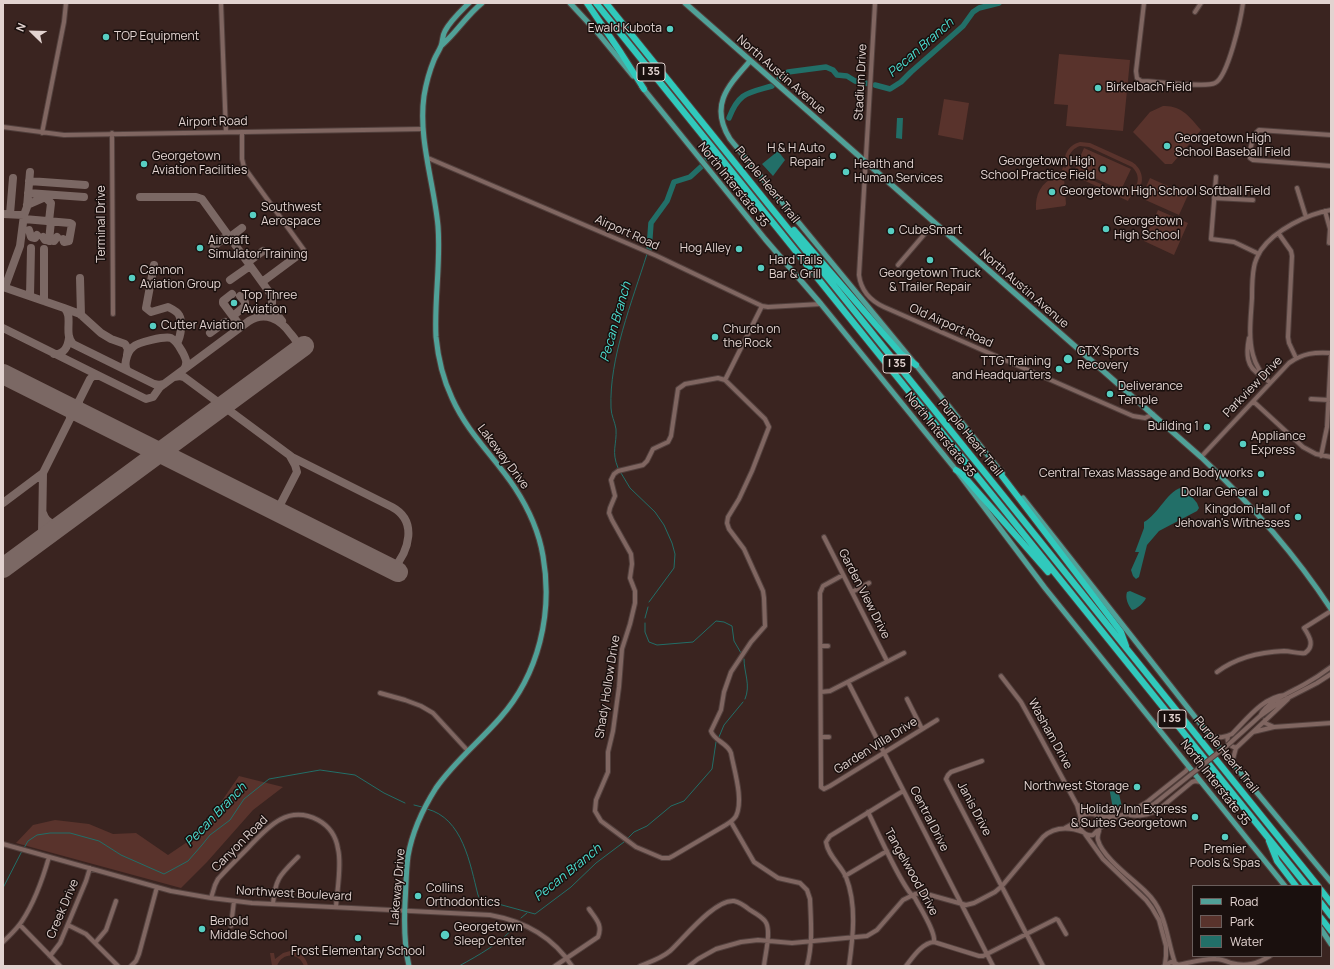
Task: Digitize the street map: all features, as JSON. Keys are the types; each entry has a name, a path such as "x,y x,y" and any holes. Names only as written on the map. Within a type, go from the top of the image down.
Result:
{"highway":[{"path":"587,3 644,89"},
{"name":"Purple Heart Trail","path":"596,3 1306,885"},
{"name":"Purple Heart Trail","path":"606,3 1317,885"},
{"path":"762,197 769,202 902,354 916,366"},
{"path":"956,470 961,473 1073,600 1078,603"},
{"path":"1001,471 1002,476 1120,632 1130,653"},
{"path":"1266,834 1277,861 1295,885"},
{"path":"1322,891 1331,903"},
{"path":"1322,904 1331,916"},
{"path":"1322,919 1331,931"}],"main road":[{"name":"Lakeway Drive","path":"442,45 443,34 469,3"},
{"name":"Lakeway Drive","path":"409,966 405,938 408,855 422,813 428,801 449,770 502,716 515,699 529,672 540,644 546,605 545,575 542,554 532,519 515,487 481,445 460,415 451,396 444,375 436,336 436,299 439,247 438,225 423,129 423,104 426,83 432,64 442,45 451,37 465,18 482,3"},
{"name":"North Interstate 35","path":"570,3 597,32 765,239 821,304 956,470 1045,588 1284,885"},
{"name":"North Austin Avenue","path":"685,3 1201,457 1238,492 1267,524 1295,558 1331,610"},
{"name":"North Interstate 35","path":"750,61 727,89 722,98 721,118 724,129 730,139 1078,566 1210,736 1331,882"},
{"path":"1322,930 1331,944"}],"street":[{"path":"42,133 64,22 66,3"},
{"path":"221,3 226,132"},
{"name":"Stadium Drive","path":"866,163 875,3"},
{"path":"1144,3 1136,71 1137,78 1141,81 1204,85 1218,82 1225,70 1240,21 1243,3"},
{"path":"1195,12 1201,3"},
{"name":"Airport Road","path":"3,127 64,135 423,129"},
{"path":"1331,135 1259,130 1255,133 1250,158 1254,160 1331,166"},
{"path":"242,132 242,159 244,167 304,250"},
{"name":"Terminal Drive","path":"112,133 113,314"},
{"name":"Airport Road","path":"428,158 651,254 762,306 768,307 821,304"},
{"name":"Old Airport Road","path":"866,163 859,275 862,288 876,303 1132,416 1145,418 1153,414"},
{"path":"1216,177 1211,239 1234,242 1258,254"},
{"path":"1298,188 1306,217"},
{"path":"1214,198 1253,200"},
{"path":"1270,384 1262,375 1254,370 1247,360 1254,265 1258,254 1267,243 1279,234 1306,217 1331,210"},
{"path":"1325,211 1330,229 1329,243"},
{"path":"898,264 934,223"},
{"path":"1279,234 1291,251 1292,256 1288,337 1289,344 1296,358"},
{"path":"762,306 724,380 766,419 769,427 752,471 739,499 728,517 727,523 729,529 744,550 758,579 764,598 765,624 762,631 751,642 731,672 724,692 721,710 712,731 713,735 728,747 731,753 739,800 736,814 730,822 754,862 778,878 796,882 805,887 808,892 810,899 811,951 807,966"},
{"name":"Parkview Drive","path":"1201,457 1254,402 1284,368 1296,358 1310,353 1331,354"},
{"path":"1321,456 1327,427 1331,354"},
{"name":"Shady Hollow Drive","path":"724,380 718,378 680,386 676,394 670,440 667,444 657,446 653,449 648,460 643,465 624,469 616,473 611,480 615,496 609,511 612,520 631,554 632,564 630,578 635,591 636,599 632,619 622,649 619,687 608,752 608,769 606,779 595,803 595,814 601,821 632,844 647,852 665,858 674,856 730,822"},
{"path":"1311,398 1329,400"},
{"path":"1254,402 1303,447 1321,456 1331,457"},
{"name":"Garden View Drive","path":"824,536 887,661"},
{"path":"830,737 822,737 821,589 825,584 843,575"},
{"path":"852,592 869,583"},
{"path":"1217,672 1229,663 1262,652 1278,651 1305,653 1310,648 1311,643 1310,637 1304,628 1331,610"},
{"path":"821,646 828,646"},
{"path":"822,692 830,691 904,653"},
{"path":"1065,828 1086,814 1104,817 1118,816 1148,808 1229,744 1264,712 1331,667"},
{"path":"1234,764 1236,748 1286,697 1317,683 1331,674"},
{"name":"Washam Drive","path":"1001,676 1021,702 1077,805 1080,819"},
{"name":"Central Drive","path":"848,682 993,966"},
{"path":"380,693 405,700 433,713 468,751"},
{"path":"1210,736 1218,738 1232,734 1263,704 1277,696 1286,697"},
{"path":"907,699 922,729"},
{"name":"Garden Villa Drive","path":"822,737 821,787 824,789 937,720"},
{"path":"1265,720 1267,725 1274,727"},
{"path":"1253,732 1274,727 1331,723"},
{"path":"1228,736 1228,743 1236,748"},
{"name":"Janis Drive","path":"982,760 950,772 946,779 1002,886"},
{"path":"1127,814 1147,802 1184,772 1189,766"},
{"path":"1184,772 1188,773 1192,782"},
{"path":"1127,814 1137,817 1152,813 1158,810 1192,782 1202,782"},
{"path":"849,966 853,938 852,901 845,876 827,847 826,842 828,838 903,791"},
{"path":"1077,805 1093,814 1101,821 1097,838 1100,845 1108,856 1156,903 1163,917 1178,965"},
{"name":"Tangelwood Drive","path":"868,812 911,895 915,898 935,938 934,942"},
{"name":"Canyon Road","path":"211,898 218,879 267,828 281,818 301,815 312,817 322,822 332,833 338,845 339,854 336,907"},
{"path":"689,966 703,956 722,946 741,942 768,940 786,942 811,941 867,936 877,930 903,900 911,895 923,893 966,905 974,903 995,892 1002,886 1046,835 1054,830 1065,828 1090,835 1099,830 1107,822 1118,816"},
{"path":"1080,819 1079,827 1103,859 1149,904 1159,920 1166,946 1164,965"},
{"name":"Northwest Boulevard","path":"3,844 157,887 211,898 273,904 490,915 512,920 530,927 543,935 567,958 572,966"},
{"path":"845,876 887,851"},
{"path":"273,904 274,890 277,880 281,873 298,856"},
{"path":"3,942 20,925 28,911 49,857"},
{"path":"1111,867 1115,863"},
{"name":"Creek Drive","path":"50,956 60,943 90,868"},
{"path":"1002,886 1043,966"},
{"path":"131,966 136,961 139,954 157,887"},
{"path":"1137,891 1140,887"},
{"path":"95,942 106,930 116,901"},
{"path":"231,926 234,901"},
{"path":"640,966 666,954 713,910 728,901 738,902 765,921 768,931 768,940 764,966"},
{"path":"555,966 598,936 600,932 600,925 589,909"},
{"path":"1159,920 1163,917"},
{"path":"906,966 926,944 930,942 979,956 984,956 1056,919 1066,934"},
{"path":"20,925 60,966"},
{"path":"68,925 81,931 95,942 118,966"},
{"path":"1164,965 1171,962 1178,965 1210,959 1218,959 1249,965 1268,957"}],"green space":[{"path":"1059,54 1130,60 1123,131 1066,126 1068,105 1054,104"},
{"path":"944,99 969,103 963,140 938,135"},
{"name":"Georgetown High School Baseball Field","path":"1163,106 1169,106 1185,113 1201,130 1172,164 1165,164 1133,132 1150,112"},
{"path":"1076,143 1090,143 1132,162 1138,168 1142,175 1141,184 1128,201 1062,170 1063,167 1066,168 1065,159 1069,148","holes":["1080,146 1089,147 1132,167 1136,171 1138,180 1134,188 1126,193 1121,193 1074,172 1069,165 1070,154 1073,150"]},
{"name":"Georgetown High School Practice Field","path":"1084,148 1131,169 1121,190 1075,169"},
{"name":"Georgetown High School Softball Field","path":"1056,176 1064,178 1065,206 1036,210 1040,190 1046,182"},
{"path":"1150,178 1188,195 1179,215 1141,198"},
{"path":"1158,210 1188,223 1174,255 1144,241"},
{"path":"239,776 283,787 253,810 207,862 181,888 16,843 33,825 55,820 89,824 113,834 136,833 168,855 199,834"},
{"path":"290,951 297,952 302,956 306,960 308,966 304,966 302,961 295,956 286,956 279,961 277,966 272,966 270,953 274,953 275,959 283,953"}],"water":[{"path":"897,118 903,118 902,139 896,138"},
{"path":"778,151 785,160 773,176 762,164"},
{"path":"1184,487 1197,503 1199,508 1197,511 1159,531 1147,545 1139,577 1136,579 1131,570 1139,552 1135,552 1144,528 1144,522 1154,514 1173,492"},
{"path":"1130,591 1146,598 1140,606 1132,610 1126,597 1127,592"},
{"path":"1117,785 1122,807 1113,809 1109,787"}],"waterway":[{"name":"Pecan Branch","path":"875,85 890,89 901,82 963,26 973,12 979,8 999,3"},
{"name":"Pecan Branch","path":"779,79 788,72 826,67 833,70 837,75 847,76 855,81 870,84"},
{"name":"Pecan Branch","path":"729,118 737,103 745,95 750,92 772,86"},
{"name":"Pecan Branch","path":"705,160 709,154"},
{"name":"Pecan Branch","path":"649,250 651,223 667,201 674,182 690,177 702,166"},
{"name":"Pecan Branch","path":"618,468 615,457 616,429 611,408 611,389 618,350 628,311 647,254"},
{"name":"Pecan Branch","path":"621,473 630,488 655,512 664,525 675,554 674,568 649,602"},
{"name":"Pecan Branch","path":"645,618 648,607"},
{"name":"Pecan Branch","path":"645,623 645,632 649,642 657,645 693,642 716,621 724,622 732,626 734,641 741,653"},
{"name":"Pecan Branch","path":"744,659 747,684 747,694 745,699"},
{"name":"Pecan Branch","path":"719,737 724,725 743,702"},
{"name":"Pecan Branch","path":"628,838 634,832 647,826 671,806 684,801 712,769 716,742"},
{"name":"Pecan Branch","path":"24,848 28,841 37,835 50,833 70,833 99,841 121,855 164,874 188,861 210,835 230,820 244,799 269,779 320,770 355,775 384,793 405,803"},
{"name":"Pecan Branch","path":"414,805 422,807"},
{"name":"Pecan Branch","path":"427,809 439,814 449,822 457,832 468,857 480,899 535,914 571,887 596,863 624,842"},
{"name":"Pecan Branch","path":"3,888 22,851"},
{"path":"521,918 527,913"},
{"path":"459,966 482,953 503,938 515,926"}],"taxiway":[{"path":"5,287 20,246 24,215 27,207 30,172"},
{"path":"10,214 13,178"},
{"path":"29,181 85,185"},
{"path":"28,193 84,197"},
{"path":"140,197 196,197 202,199 272,296 272,308 282,321"},
{"path":"27,205 46,198 51,203 49,221"},
{"path":"3,214 24,215"},
{"path":"24,219 72,224 69,241 64,242 63,239"},
{"path":"49,241 51,221"},
{"path":"230,237 242,228"},
{"path":"29,230 31,237 35,238 37,235"},
{"path":"214,246 228,235"},
{"path":"43,237 45,240 54,241 57,237"},
{"path":"30,296 31,248"},
{"path":"44,249 44,301"},
{"path":"248,262 263,251"},
{"path":"262,282 297,256"},
{"path":"154,265 146,308 151,312 168,307 178,314 181,325 177,343"},
{"path":"230,280 250,266"},
{"path":"80,278 81,315"},
{"path":"3,287 64,308 67,311 69,335 73,344 154,384 164,384"},
{"path":"232,294 223,301 223,303 241,327"},
{"path":"233,316 245,306 245,302 240,296"},
{"path":"64,308 80,314 101,333 111,339 125,344 128,349 127,355"},
{"path":"3,328 146,399 153,397 160,387 255,318 266,317 277,320 295,339 298,350"},
{"path":"210,333 225,322"},
{"path":"54,354 60,353 65,349 69,338"},
{"path":"128,371 126,369 126,360 128,353 133,347 146,341 168,338 175,341 183,353 186,361 184,369"},
{"path":"36,543 41,537 42,533 43,473 90,379 93,376 99,376"},
{"path":"174,377 184,377 292,457 392,507 400,513 408,528 407,545 399,562 393,569"},
{"path":"79,401 79,409 85,415 75,414 70,419 70,411 63,405 73,405 79,401"},
{"path":"270,508 277,508 280,505 297,472 290,456"},
{"path":"3,503 43,473"},
{"path":"280,505 281,511 286,516"},
{"path":"43,513 49,522 59,524 66,521"}],"runway":[{"path":"3,568 304,346"},
{"path":"3,374 398,572"}],"place":[{"name":"Ewald Kubota","path":"670,29"},
{"name":"TOP Equipment","path":"106,37"},
{"name":"Birkelbach Field","path":"1098,88"},
{"name":"Georgetown High School Baseball Field","path":"1167,146"},
{"name":"H & H Auto Repair","path":"833,156"},
{"name":"Georgetown Aviation Facilities","path":"144,164"},
{"name":"Georgetown High School Practice Field","path":"1103,169"},
{"name":"Health and Human Services","path":"846,172"},
{"name":"Georgetown High School Softball Field","path":"1052,192"},
{"name":"Southwest Aerospace","path":"253,215"},
{"name":"Georgetown High School","path":"1106,229"},
{"name":"CubeSmart","path":"891,231"},
{"name":"Aircraft Simulator Training","path":"200,248"},
{"name":"Hog Alley","path":"739,249"},
{"name":"Georgetown Truck & Trailer Repair","path":"930,260"},
{"name":"Hard Tails Bar & Grill","path":"761,268"},
{"name":"Cannon Aviation Group","path":"132,278"},
{"name":"Top Three Aviation","path":"234,303"},
{"name":"Cutter Aviation","path":"153,326"},
{"name":"Church on the Rock","path":"715,337"},
{"name":"GTX Sports Recovery","path":"1068,359"},
{"name":"TTG Training and Headquarters","path":"1059,369"},
{"name":"Deliverance Temple","path":"1110,394"},
{"name":"Building 1","path":"1207,427"},
{"name":"Appliance Express","path":"1243,444"},
{"name":"Central Texas Massage and Bodyworks","path":"1261,474"},
{"name":"Dollar General","path":"1266,493"},
{"name":"Kingdom Hall of Jehovah's Witnesses","path":"1298,517"},
{"name":"Northwest Storage","path":"1137,787"},
{"name":"Holiday Inn Express & Suites Georgetown","path":"1195,817"},
{"name":"Premier Pools & Spas","path":"1225,837"},
{"name":"Collins Orthodontics","path":"418,896"},
{"name":"Benold Middle School","path":"202,929"},
{"name":"Georgetown Sleep Center","path":"445,935"},
{"name":"Frost Elementary School","path":"358,938"}]}
